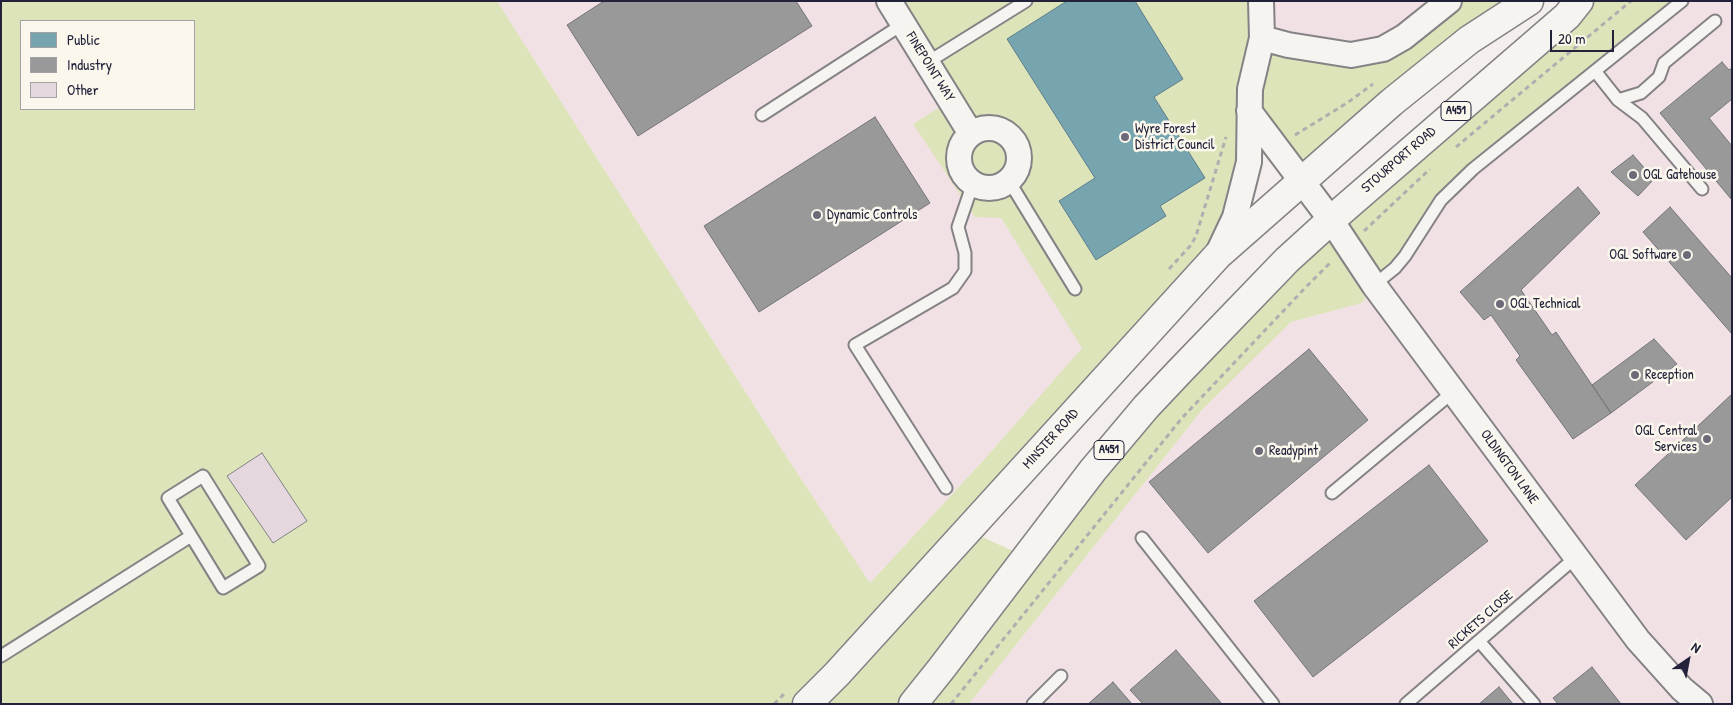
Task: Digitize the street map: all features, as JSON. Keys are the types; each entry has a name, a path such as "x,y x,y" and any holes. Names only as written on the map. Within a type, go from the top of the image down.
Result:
{"main road":[{"path":"1302,181 1392,102 1469,40 1529,1"},
{"name":"STOURPORT ROAD","path":"1331,220 1567,16 1579,1"},
{"name":"MINSTER ROAD","path":"798,697 837,674 1218,254 1302,181"},
{"name":"A451","path":"913,704 1093,470 1135,420 1260,288 1331,220"}],"street":[{"name":"FINEPOINT WAY","path":"889,1 971,134"},
{"path":"1218,254 1236,217 1249,162 1250,89 1262,38 1261,1"},
{"path":"1262,38 1288,45 1351,55 1383,49 1404,37 1449,1"},
{"name":"OLDINGTON LANE","path":"1249,111 1331,220 1374,285 1575,558 1638,640 1682,689 1700,704"},
{"path":"990,128 1000,130 1009,135 1016,143 1019,153 1019,164 1016,173 1009,181 1001,186 991,188 982,187 966,177 961,169 960,150 971,134 990,128"}],"lane":[{"path":"928,62 1026,1"},
{"path":"1374,285 1395,268 1405,256 1441,200 1473,169 1682,1"},
{"path":"1618,100 1641,93 1659,77 1664,63 1715,21"},
{"path":"762,115 903,24"},
{"path":"1595,71 1618,100 1642,118 1702,190"},
{"path":"1009,181 1075,289"},
{"path":"946,488 855,345 953,288 965,271 966,253 958,227 973,183"},
{"path":"1332,493 1454,392"},
{"path":"203,476 259,566 223,588 191,536 168,498 203,476"},
{"path":"1,656 191,536"},
{"path":"1142,538 1273,704"},
{"name":"RICKETS CLOSE","path":"1406,704 1575,558"},
{"path":"1479,641 1534,704"},
{"path":"1033,704 1061,676"}],"path":[{"path":"1452,150 1631,1"},
{"path":"1275,147 1347,103 1379,79"},
{"path":"1169,270 1196,236 1227,131"},
{"path":"1214,178 1237,170 1249,162"},
{"path":"951,704 1182,418 1305,288 1437,163"},
{"path":"774,704 798,697"}],"shaded area":[{"path":"497,1 889,1 951,100 913,124 1001,218 1083,348 981,463 870,583 790,462"},
{"path":"1261,1 1449,1 1383,49 1262,38"},
{"path":"1682,1 1732,1 1732,704 969,704 1202,410 1291,322 1362,303 1441,200"}],"green space":[{"path":"1,1 497,1 790,462 870,583 981,463 1082,348 1001,218 975,217 913,124 951,100 889,1 1261,1 1262,39 1351,55 1449,1 1529,1 1302,181 1249,112 1235,217 969,531 1026,557 1118,439 1579,1 1682,1 1473,169 1374,285 1362,303 1291,322 1202,410 969,704 1,704"}],"building: Public":[{"name":"Wyre Forest District Council","path":"1067,1 1135,1 1183,79 1154,97 1205,178 1160,206 1166,216 1096,260 1059,201 1095,178 1007,39"}],"building: Industry":[{"path":"604,1 796,1 812,26 638,136 567,25"},
{"path":"1722,62 1729,70 1732,68 1732,99 1709,118 1732,146 1731,199 1660,113"},
{"name":"Dynamic Controls","path":"875,117 930,203 759,312 704,226"},
{"name":"OGL Gatehouse","path":"1633,155 1654,179 1638,196 1611,172"},
{"name":"OGL Technical","path":"1578,187 1600,213 1521,290 1552,335 1556,332 1611,413 1573,439 1516,360 1520,356 1491,315 1484,320 1460,292"},
{"name":"OGL Software","path":"1670,207 1732,278 1732,334 1643,232"},
{"name":"Reception","path":"1654,339 1677,364 1611,413 1592,385"},
{"name":"Readypint","path":"1309,349 1368,420 1208,553 1149,482"},
{"name":"OGL Central Services","path":"1732,394 1732,497 1686,540 1635,485"},
{"path":"1429,465 1488,541 1313,677 1254,601"},
{"path":"1176,650 1222,704 1143,704 1130,690"},
{"path":"1592,667 1621,704 1558,704 1553,698"},
{"path":"1113,682 1132,704 1088,704"},
{"path":"1499,687 1513,704 1479,704"}],"building: Other":[{"path":"262,453 307,521 273,543 227,476"}],"place":[{"name":"Wyre Forest District Council","path":"1125,137"},
{"name":"OGL Gatehouse","path":"1633,175"},
{"name":"Dynamic Controls","path":"817,215"},
{"name":"OGL Software","path":"1687,255"},
{"name":"OGL Technical","path":"1500,304"},
{"name":"Reception","path":"1635,375"},
{"name":"OGL Central Services","path":"1707,439"},
{"name":"Readypint","path":"1259,451"}]}
